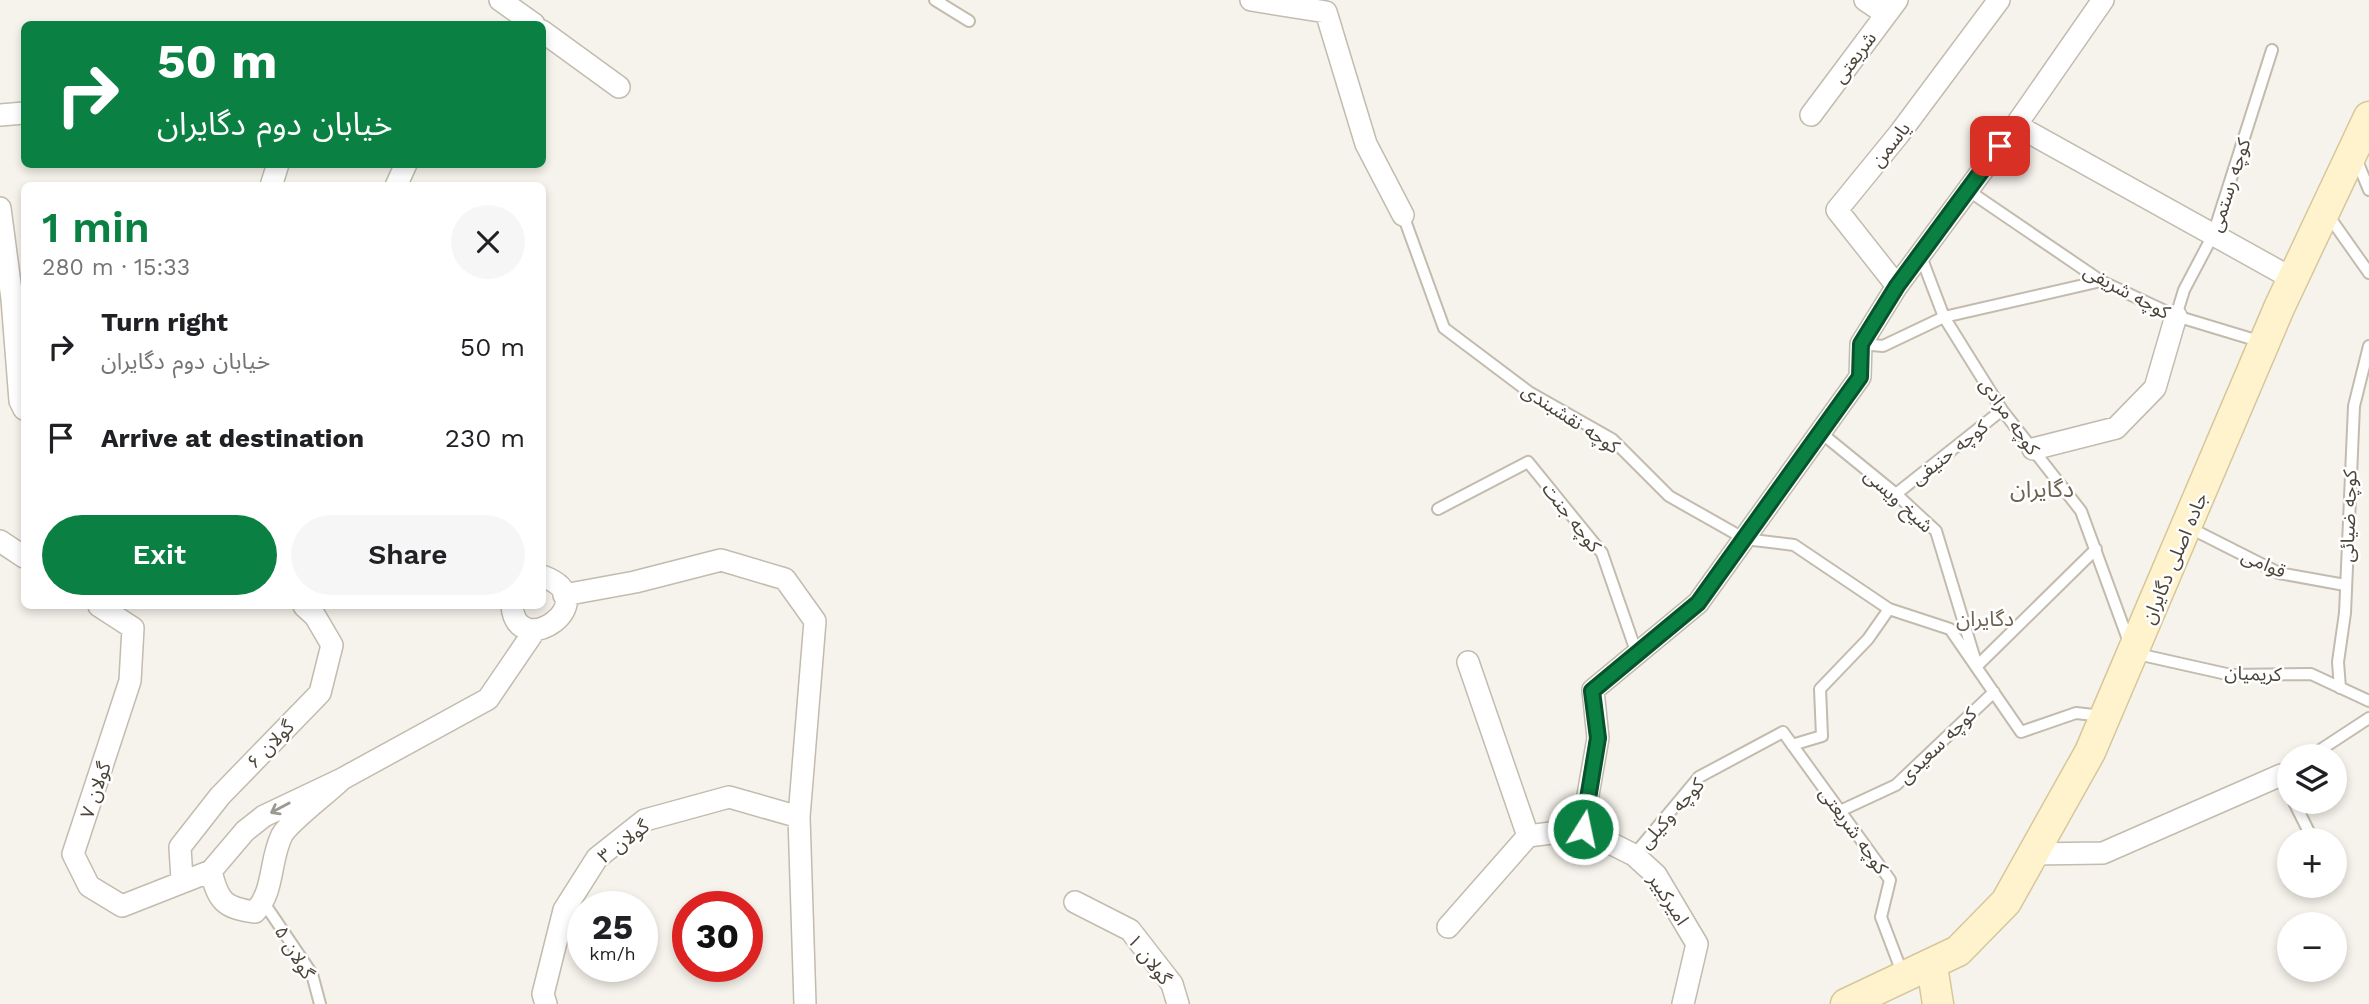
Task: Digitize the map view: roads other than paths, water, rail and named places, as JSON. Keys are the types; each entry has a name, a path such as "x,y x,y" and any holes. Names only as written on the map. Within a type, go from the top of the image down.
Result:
{"street":[{"path":"500,0 530,21"},
{"path":"1251,0 1326,12 1366,144 1403,215"},
{"path":"1866,0 1892,7"},
{"name":"یاسمن","path":"1897,286 1837,210 1907,123 1999,0"},
{"path":"1448,927 1528,836 1583,829 1598,738 1592,691 1698,603 1860,377 1861,344 1897,286 1966,189 2016,125 2103,0"},
{"name":"شریعتی","path":"1811,115 1892,7"},
{"path":"546,34 619,87"},
{"path":"0,114 21,113"},
{"name":"جاده اصلی دگایران","path":"1846,1004 1958,951 2006,902 2090,752 2292,279 2369,117"},
{"path":"2016,125 2292,279"},
{"path":"0,208 11,286 21,403"},
{"path":"2033,449 2116,428 2155,388 2176,316"},
{"path":"0,541 21,555"},
{"path":"564,595 635,582 721,560 785,579 815,621 799,817 805,1004"},
{"path":"512,609 521,624 535,630 548,628 559,620 565,608 564,595 557,583 546,578"},
{"name":"گولان ۷","path":"104,609 133,628 130,681 73,855 89,886 122,906 182,880"},
{"name":"گولان ۶","path":"182,880 180,847 220,796 320,693 332,645 315,616 307,609"},
{"path":"182,880 211,871 227,850 264,816 342,779 488,699 535,630"},
{"path":"1468,662 1528,836"},
{"path":"211,871 217,895 235,909 255,912 264,903 283,834 342,779"},
{"path":"2032,855 2103,853 2277,783"},
{"name":"گولان ۳","path":"546,1004 544,994 564,910 597,858 645,820 729,797 799,817"},
{"name":"امیرکبیر","path":"1583,829 1634,855 1656,874 1697,944 1683,1004"},
{"name":"گولان ۱","path":"1075,902 1130,930 1172,985 1178,1004"},
{"path":"1931,966 1938,1004"}],"lane":[{"path":"935,0 970,21"},
{"name":"کوچه رستمی","path":"2176,316 2185,290 2213,235 2272,50"},
{"path":"2353,150 2369,190"},
{"name":"کوچه شریفی","path":"1966,189 2101,281 2176,316 2265,343"},
{"path":"2324,210 2369,273"},
{"name":"کوچه نقشبندی","path":"1403,215 1444,328 1529,392 1612,439 1669,496 1745,538 1794,545 1889,609 1950,629 2021,732 2076,713 2105,716"},
{"name":"کوچه مرادی","path":"1920,253 1944,317 2002,410 2081,511 2133,653"},
{"path":"1861,344 1883,346 1944,317 2101,281"},
{"name":"کوچه ضیائی","path":"2340,688 2338,662 2345,585 2354,406 2369,346"},
{"name":"کوچه حنیفی","path":"1896,494 2002,410"},
{"name":"شیخ ویسی","path":"1820,432 1896,494 1936,531 1978,666"},
{"name":"کوچه جنت","path":"1438,509 1528,462 1602,552 1637,654"},
{"name":"قوامی","path":"2188,527 2279,573 2345,585"},
{"path":"1978,666 2096,549"},
{"path":"1792,745 1822,736 1820,689 1868,639 1889,609"},
{"name":"کریمیان","path":"2133,653 2231,675 2311,674 2369,701"},
{"name":"کوچه سعیدی","path":"1840,811 1896,785 1994,692"},
{"path":"2329,744 2369,718"},
{"name":"کوچه شریعتی","path":"1783,732 1890,880 1881,917 1903,975"},
{"name":"کوچه وکیلی","path":"1634,855 1699,777 1783,732"},
{"name":"گولان ۵","path":"264,903 312,974 320,1004"}],"district":[{"name":"دگایران","path":"2042,489"},
{"name":"دگایران","path":"1985,619"}]}
